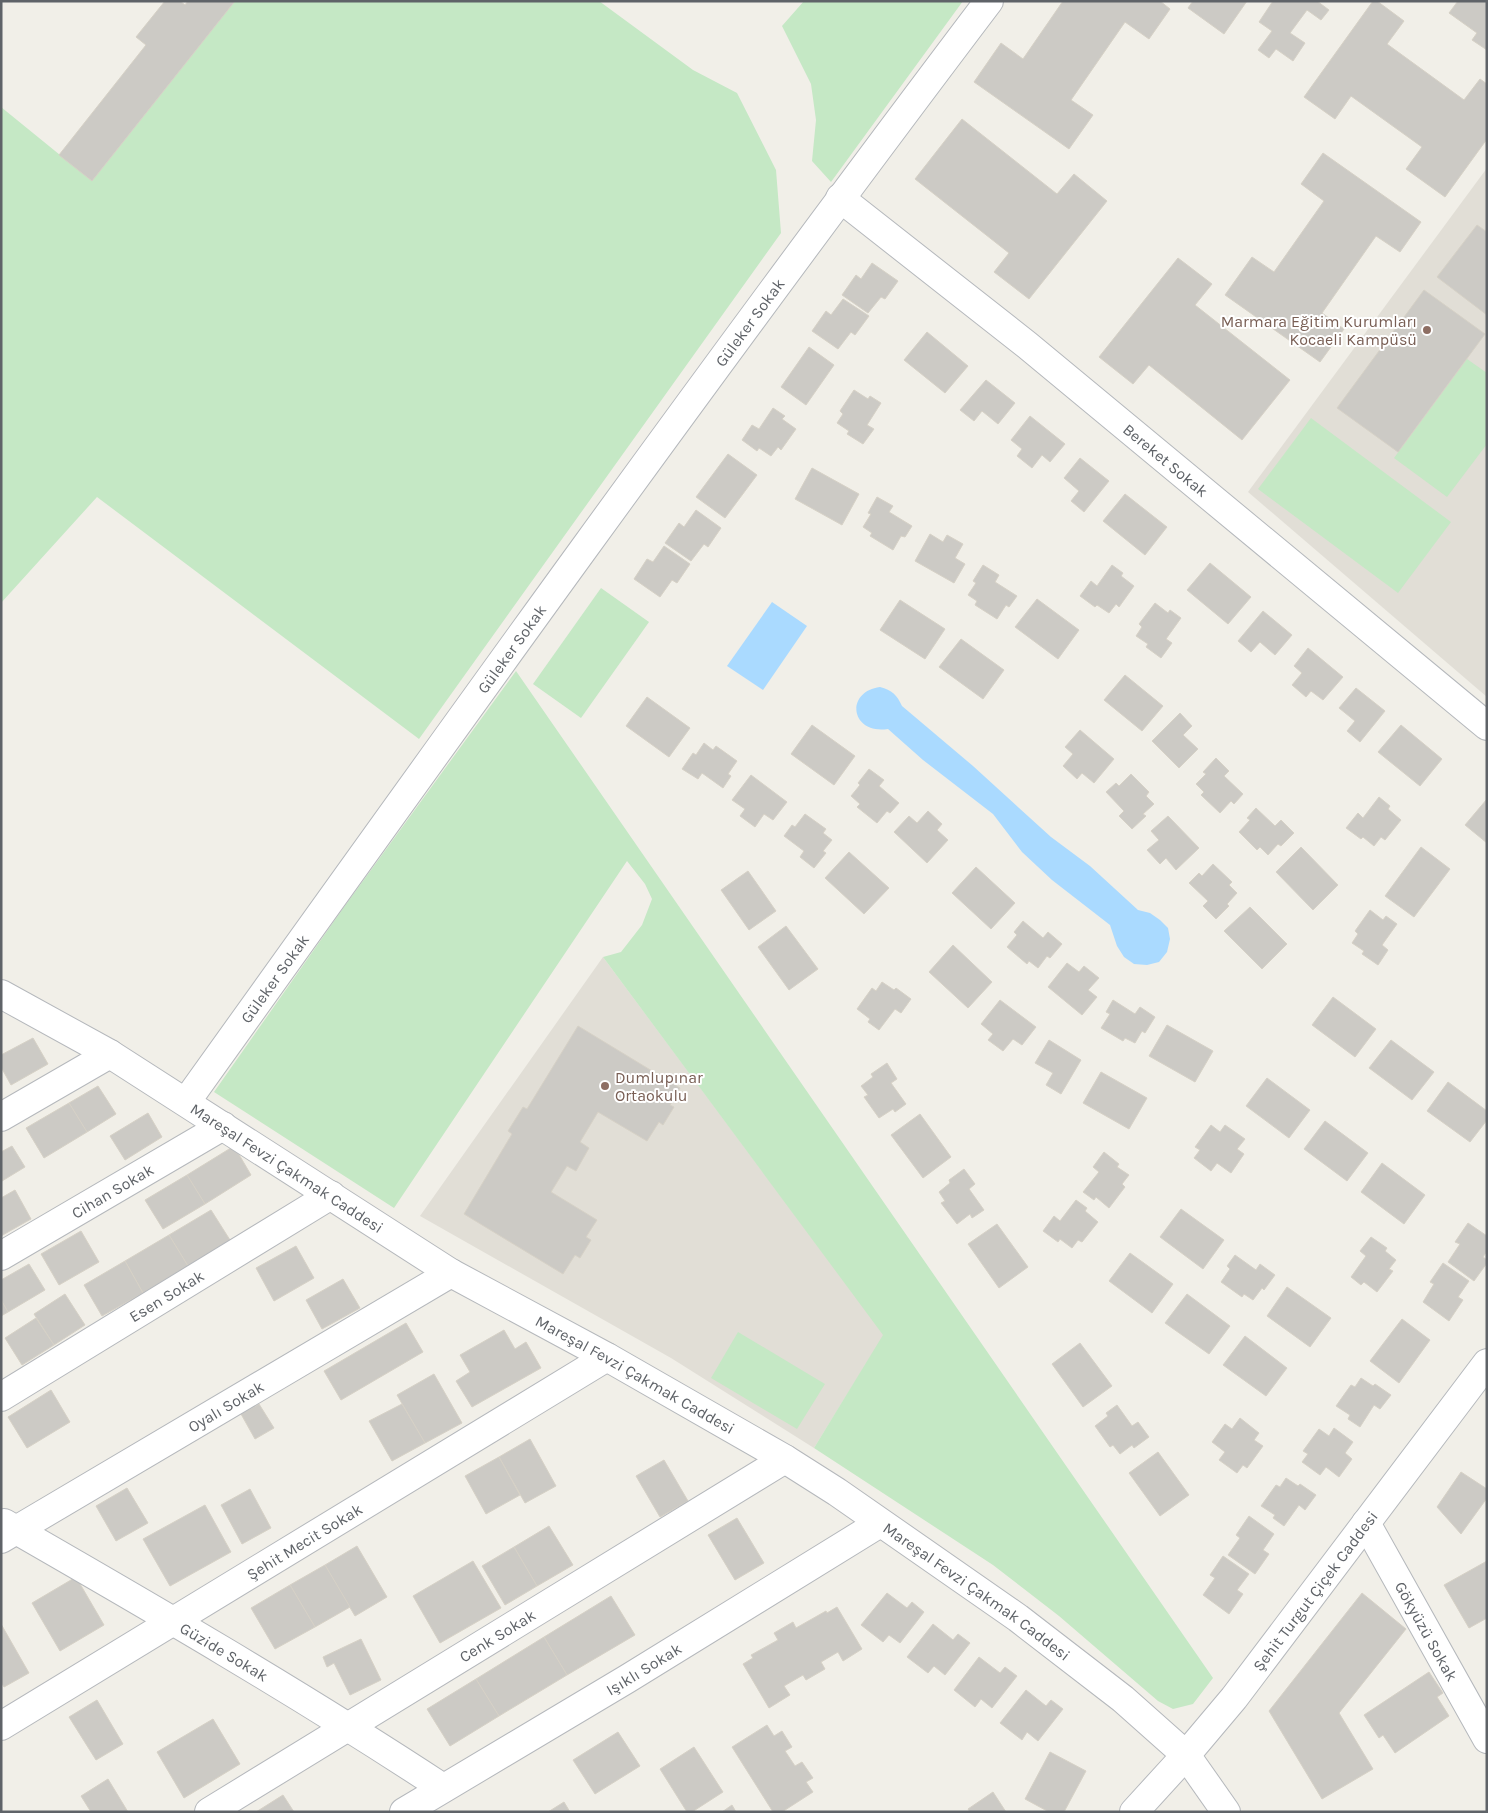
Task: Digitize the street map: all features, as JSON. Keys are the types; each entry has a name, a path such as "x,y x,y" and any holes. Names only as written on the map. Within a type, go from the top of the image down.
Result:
{"street":[{"name":"Güleker Sokak","path":"186,1102 508,652 840,198 989,1"},
{"name":"Bereket Sokak","path":"840,198 1027,345 1487,726"},
{"name":"Mareşal Fevzi Çakmak Caddesi","path":"1,994 110,1054 450,1273 607,1357 784,1459 837,1492 1018,1618 1123,1699 1186,1755 1226,1812"},
{"path":"1,1117 110,1054"},
{"name":"Cihan Sokak","path":"1,1256 223,1126"},
{"name":"Esen Sokak","path":"1,1397 331,1195"},
{"name":"Oyalı Sokak","path":"6,1530 450,1273"},
{"name":"Şehit Mecit Sokak","path":"1,1726 607,1357"},
{"name":"Şehit Turgut Çiçek Caddesi","path":"1134,1812 1186,1755 1234,1698 1487,1363"},
{"name":"Cenk Sokak","path":"209,1812 784,1459"},
{"name":"Işıklı Sokak","path":"404,1812 627,1679 880,1522"},
{"name":"Gökyüzü Sokak","path":"1366,1524 1487,1739"},
{"name":"Güzide Sokak","path":"6,1530 173,1621 349,1727 443,1788"}],"shaded area":[{"name":"Marmara Eğitim Kurumları Kocaeli Kampüsü","path":"1487,168 1487,697 1248,492"},
{"name":"Dumlupınar Ortaokulu","path":"603,957 884,1335 814,1448 671,1358 420,1216"}],"green space":[{"path":"235,1 599,1 693,70 737,93 776,170 781,233 419,739 97,497 1,603 1,107 92,181"},
{"path":"804,1 963,1 831,182 812,161 816,120 811,84 782,26"},
{"path":"1467,359 1487,373 1487,444 1447,497 1394,458"},
{"path":"1311,418 1451,522 1398,593 1258,489"},
{"path":"601,588 649,622 581,718 533,684"},
{"path":"516,671 1213,1678 1193,1704 1173,1709 1158,1701 1059,1616 993,1565 814,1448 883,1335 603,957 621,952 642,925 652,899 645,884 627,861 394,1208 214,1092 344,907"},
{"path":"738,1332 825,1384 797,1429 711,1378"}],"water":[{"path":"772,602 807,626 763,690 727,666"},
{"path":"880,687 894,694 902,706 973,766 1051,837 1090,866 1138,910 1150,913 1160,920 1168,928 1170,939 1167,952 1159,962 1147,965 1134,964 1124,957 1117,946 1110,925 1052,880 1022,852 993,814 923,760 888,729 876,729 866,726 860,720 857,704 868,690"}],"building":[{"path":"165,1 180,1 185,5 188,1 235,1 92,181 59,155 146,45 136,37"},
{"path":"1063,1 1160,1 1170,9 1149,39 1125,22 1071,100 1093,115 1069,149 974,82 1001,43 1023,59"},
{"path":"1193,1 1247,1 1224,34 1188,8"},
{"path":"1273,1 1317,1 1329,10 1321,20 1307,10 1290,33 1305,43 1293,61 1276,49 1269,58 1258,50 1272,31 1259,22"},
{"path":"1373,1 1377,1 1404,21 1387,44 1464,100 1480,79 1487,84 1487,139 1445,197 1406,169 1422,147 1351,96 1335,119 1304,97"},
{"path":"1458,1 1487,1 1487,50 1472,40 1477,33 1449,13"},
{"path":"962,119 1057,194 1074,174 1107,201 1029,299 994,272 1009,253 915,179"},
{"path":"1323,153 1421,222 1400,252 1376,236 1322,313 1344,329 1320,362 1225,295 1252,257 1274,272 1324,201 1301,184"},
{"path":"1477,225 1487,232 1487,315 1437,277"},
{"path":"1178,258 1212,284 1195,305 1290,380 1242,440 1149,365 1133,384 1099,357"},
{"path":"872,263 898,281 885,299 881,297 868,313 842,295 856,275 861,279"},
{"path":"1424,290 1485,334 1398,452 1337,408"},
{"path":"843,299 869,316 855,335 851,332 838,349 812,331 826,311 831,315"},
{"path":"927,332 968,366 945,393 904,360"},
{"path":"809,347 834,365 806,405 781,387"},
{"path":"986,380 1015,403 998,424 982,411 974,421 960,410"},
{"path":"854,390 868,399 870,396 881,403 867,425 874,429 863,444 847,434 849,431 837,423 843,414 840,411"},
{"path":"773,408 785,416 782,419 796,429 781,450 778,447 771,456 759,448 757,451 742,440 752,425 759,429"},
{"path":"1030,416 1065,444 1050,462 1042,455 1032,468 1017,456 1022,449 1011,440"},
{"path":"728,454 757,475 725,518 696,497"},
{"path":"1080,458 1109,481 1084,512 1071,501 1079,491 1064,478"},
{"path":"812,468 859,494 842,525 795,499"},
{"path":"1125,494 1167,527 1145,555 1103,521"},
{"path":"877,497 893,506 889,512 912,526 905,537 901,536 893,550 870,536 872,533 863,527 871,514 868,513"},
{"path":"696,510 721,528 708,547 704,544 691,561 665,543 679,523 684,527"},
{"path":"930,534 943,542 947,535 963,544 955,558 965,564 954,583 915,561"},
{"path":"664,546 690,564 677,583 672,580 660,597 634,579 647,559 653,562"},
{"path":"1210,563 1251,597 1228,624 1187,590"},
{"path":"983,565 999,575 995,582 1017,596 1009,607 1006,605 997,619 975,605 977,601 968,595 976,583 973,581"},
{"path":"1112,565 1123,573 1121,576 1134,586 1119,607 1116,604 1109,613 1097,605 1095,607 1080,596 1091,581 1097,586"},
{"path":"1037,599 1079,630 1058,659 1015,627"},
{"path":"900,600 945,629 925,659 880,630"},
{"path":"1155,603 1168,613 1170,610 1181,618 1166,639 1172,643 1161,658 1146,647 1148,644 1136,636 1142,627 1139,624"},
{"path":"1263,611 1292,635 1275,655 1260,642 1251,652 1238,641"},
{"path":"961,639 1004,670 983,699 939,667"},
{"path":"1308,648 1343,677 1323,700 1311,691 1306,697 1292,685 1302,673 1294,666"},
{"path":"1125,675 1163,706 1142,731 1104,700"},
{"path":"1356,688 1385,711 1360,742 1347,731 1355,721 1339,708"},
{"path":"647,697 690,728 669,757 626,726"},
{"path":"1180,713 1192,726 1183,735 1198,749 1179,768 1152,741"},
{"path":"812,725 855,756 834,785 791,754"},
{"path":"1401,725 1442,759 1420,786 1378,752"},
{"path":"1080,730 1114,759 1094,783 1082,773 1077,779 1063,766 1073,754 1065,747"},
{"path":"704,743 713,750 716,746 737,761 728,774 731,776 723,788 702,773 698,779 682,769 693,753 696,755"},
{"path":"1216,758 1229,771 1224,776 1243,794 1234,804 1231,801 1220,813 1201,795 1204,792 1196,784 1206,774 1203,772"},
{"path":"869,769 884,780 879,786 899,803 890,813 887,811 877,823 857,807 860,804 851,796"},
{"path":"1131,774 1149,792 1146,796 1154,804 1143,814 1146,816 1132,829 1119,816 1124,811 1106,792 1116,783 1119,786"},
{"path":"751,775 787,802 773,820 764,814 755,827 740,816 745,809 732,800"},
{"path":"1379,797 1390,806 1388,809 1401,820 1385,840 1381,837 1374,846 1363,837 1361,839 1346,828 1358,813 1363,818"},
{"path":"1487,799 1487,843 1465,825"},
{"path":"1256,808 1275,826 1281,820 1294,833 1281,846 1278,844 1268,855 1260,847 1257,850 1239,832 1250,820 1247,818"},
{"path":"928,811 942,824 937,830 948,840 927,863 894,832 909,816 917,823"},
{"path":"805,814 826,829 823,833 832,840 823,851 826,853 814,868 800,857 804,851 784,836 792,825 795,827"},
{"path":"1168,816 1199,848 1176,870 1166,858 1160,864 1147,850 1159,840 1151,831"},
{"path":"1301,847 1338,885 1313,910 1276,872"},
{"path":"1421,847 1450,869 1414,917 1385,896"},
{"path":"849,852 889,888 864,914 825,878"},
{"path":"1213,864 1232,882 1229,885 1237,893 1227,904 1229,906 1216,919 1203,906 1208,901 1189,883 1199,873 1202,876"},
{"path":"976,867 1015,903 991,929 952,893"},
{"path":"748,871 776,911 749,930 721,890"},
{"path":"1250,907 1287,944 1262,969 1224,931"},
{"path":"1370,910 1383,920 1386,916 1397,924 1382,945 1388,950 1378,965 1362,954 1364,951 1352,943 1358,934 1355,931"},
{"path":"1023,921 1043,938 1048,932 1062,944 1050,958 1047,956 1038,968 1029,961 1027,964 1007,947 1017,935 1014,932"},
{"path":"786,926 818,969 789,990 758,947"},
{"path":"953,945 992,982 968,1008 929,972"},
{"path":"1067,963 1079,972 1084,966 1099,978 1088,990 1097,997 1082,1015 1048,987"},
{"path":"882,982 894,990 896,988 911,999 901,1013 895,1009 879,1030 868,1022 870,1019 857,1009 872,988 876,991"},
{"path":"1333,997 1376,1029 1355,1057 1312,1025"},
{"path":"1000,1000 1036,1027 1022,1045 1013,1039 1003,1051 988,1040 993,1034 981,1024"},
{"path":"1113,1000 1135,1014 1140,1007 1155,1017 1145,1033 1142,1031 1135,1043 1125,1038 1123,1041 1101,1028 1110,1014 1106,1012"},
{"path":"1167,1025 1213,1051 1195,1082 1149,1056"},
{"path":"578,1026 680,1088 670,1105 674,1107 663,1125 659,1122 647,1141 598,1112 580,1142 589,1148 576,1171 567,1166 551,1192 597,1220 586,1237 591,1240 580,1258 575,1255 563,1274 464,1214 512,1134 508,1131 523,1107 527,1109"},
{"path":"33,1038 48,1064 11,1085 1,1067 1,1055"},
{"path":"1049,1040 1081,1060 1061,1094 1046,1085 1053,1073 1035,1063"},
{"path":"1391,1040 1434,1072 1412,1100 1369,1068"},
{"path":"887,1063 897,1079 891,1083 906,1104 895,1112 893,1109 879,1118 864,1097 868,1095 861,1086 873,1077 871,1074"},
{"path":"1101,1072 1147,1098 1129,1129 1083,1103"},
{"path":"1267,1078 1310,1110 1289,1138 1246,1106"},
{"path":"1448,1082 1487,1111 1487,1120 1470,1142 1427,1111"},
{"path":"98,1086 116,1114 87,1132 69,1103"},
{"path":"69,1103 87,1132 44,1158 26,1128"},
{"path":"148,1113 162,1137 125,1160 110,1136"},
{"path":"920,1114 951,1157 923,1178 891,1135"},
{"path":"1325,1121 1368,1153 1347,1181 1304,1149"},
{"path":"1211,1125 1220,1132 1225,1125 1245,1139 1237,1149 1244,1154 1231,1173 1217,1163 1211,1171 1194,1158 1200,1150 1195,1147"},
{"path":"12,1146 25,1167 2,1181 1,1152"},
{"path":"234,1146 251,1175 205,1204 187,1175"},
{"path":"1104,1152 1119,1164 1117,1167 1129,1175 1122,1184 1125,1187 1109,1208 1096,1197 1094,1200 1083,1192 1099,1172 1093,1167"},
{"path":"1382,1163 1425,1195 1404,1224 1361,1192"},
{"path":"964,1169 975,1184 969,1189 984,1210 972,1218 970,1214 957,1224 941,1203 945,1201 939,1192 950,1183 949,1180"},
{"path":"187,1175 205,1204 163,1229 145,1200"},
{"path":"15,1190 31,1219 1,1236 1,1198"},
{"path":"1076,1200 1087,1208 1085,1211 1098,1222 1082,1242 1078,1240 1072,1248 1060,1239 1058,1242 1043,1231 1054,1216 1060,1221"},
{"path":"1181,1209 1224,1240 1203,1269 1160,1237"},
{"path":"211,1210 230,1240 188,1266 169,1235"},
{"path":"1468,1223 1487,1236 1487,1251 1483,1257 1487,1260 1487,1263 1474,1281 1448,1262 1460,1244 1455,1242"},
{"path":"997,1224 1028,1267 999,1288 968,1244"},
{"path":"81,1231 99,1262 59,1285 41,1254"},
{"path":"169,1235 188,1266 143,1293 125,1261"},
{"path":"1371,1237 1387,1248 1385,1251 1396,1260 1389,1269 1393,1271 1377,1292 1364,1282 1361,1285 1351,1277 1366,1256 1360,1251"},
{"path":"296,1246 314,1278 274,1301 256,1268"},
{"path":"1130,1253 1173,1284 1152,1313 1109,1281"},
{"path":"1235,1255 1256,1270 1260,1264 1275,1275 1264,1290 1262,1288 1253,1300 1244,1294 1242,1297 1221,1282 1230,1269 1227,1266"},
{"path":"125,1261 143,1293 102,1316 84,1285"},
{"path":"1443,1263 1469,1281 1458,1297 1463,1300 1449,1321 1423,1302 1434,1284 1430,1282"},
{"path":"29,1264 45,1290 8,1312 1,1300 1,1280"},
{"path":"343,1279 360,1308 322,1329 306,1300"},
{"path":"1287,1287 1331,1318 1310,1347 1267,1316"},
{"path":"65,1294 85,1325 54,1345 34,1314"},
{"path":"1187,1294 1230,1326 1209,1354 1165,1323"},
{"path":"1,1300 8,1312 1,1316"},
{"path":"36,1318 54,1345 22,1365 5,1338"},
{"path":"1402,1319 1430,1340 1399,1383 1370,1361"},
{"path":"406,1323 423,1352 341,1400 324,1371"},
{"path":"504,1330 515,1349 526,1342 541,1368 472,1407 456,1381 470,1372 460,1355"},
{"path":"1245,1336 1287,1368 1266,1396 1223,1365"},
{"path":"1080,1343 1112,1386 1083,1407 1052,1364"},
{"path":"434,1374 462,1423 425,1443 397,1395"},
{"path":"1361,1378 1373,1386 1375,1384 1391,1395 1380,1409 1374,1405 1360,1427 1348,1419 1350,1415 1336,1406 1351,1385 1355,1387"},
{"path":"51,1390 70,1422 27,1448 8,1417"},
{"path":"259,1404 274,1428 255,1439 241,1414"},
{"path":"402,1404 425,1443 392,1461 369,1421"},
{"path":"1117,1405 1132,1426 1138,1422 1149,1437 1134,1448 1132,1445 1120,1454 1113,1445 1110,1447 1095,1426 1108,1416 1106,1413"},
{"path":"1240,1418 1259,1433 1254,1440 1263,1446 1247,1468 1243,1465 1237,1473 1219,1460 1225,1452 1212,1442 1225,1424 1232,1429"},
{"path":"1334,1428 1353,1442 1345,1453 1352,1459 1339,1477 1326,1467 1320,1475 1302,1462 1308,1454 1303,1451 1319,1429 1329,1436"},
{"path":"530,1439 556,1486 525,1503 499,1457"},
{"path":"1158,1452 1189,1495 1160,1516 1129,1473"},
{"path":"499,1457 520,1495 486,1514 465,1476"},
{"path":"664,1460 688,1501 660,1517 636,1476"},
{"path":"1461,1472 1487,1489 1487,1498 1461,1534 1437,1507"},
{"path":"1286,1478 1298,1486 1300,1484 1316,1495 1305,1510 1299,1505 1284,1526 1273,1518 1275,1515 1261,1506 1276,1485 1280,1487"},
{"path":"127,1488 148,1523 116,1541 96,1506"},
{"path":"250,1489 271,1528 242,1544 221,1505"},
{"path":"205,1505 231,1552 170,1586 143,1539"},
{"path":"1249,1516 1274,1534 1263,1550 1269,1554 1255,1574 1228,1555 1240,1538 1236,1535"},
{"path":"737,1518 764,1563 735,1580 708,1535"},
{"path":"549,1526 573,1565 537,1586 514,1547"},
{"path":"357,1546 387,1597 355,1616 325,1565"},
{"path":"514,1547 537,1586 505,1605 482,1566"},
{"path":"1223,1556 1249,1574 1237,1590 1243,1594 1229,1614 1203,1595 1215,1578 1210,1575"},
{"path":"473,1561 501,1608 440,1643 413,1596"},
{"path":"1487,1561 1487,1618 1469,1628 1444,1585"},
{"path":"325,1565 350,1607 315,1627 290,1585"},
{"path":"76,1577 104,1625 60,1651 32,1603"},
{"path":"290,1585 315,1627 275,1649 251,1608"},
{"path":"887,1593 907,1608 912,1602 924,1612 900,1643 889,1635 883,1642 861,1625"},
{"path":"1362,1593 1406,1629 1339,1713 1373,1769 1322,1799 1269,1711"},
{"path":"611,1596 635,1635 567,1675 544,1637"},
{"path":"837,1607 862,1649 843,1661 838,1652 821,1662 825,1669 806,1680 803,1675 784,1686 790,1695 769,1708 743,1664 753,1658 751,1655 778,1640 774,1633 793,1622 796,1628"},
{"path":"1,1624 29,1673 4,1687 1,1682"},
{"path":"933,1624 953,1640 958,1634 970,1643 945,1675 934,1666 928,1673 907,1657"},
{"path":"544,1637 567,1675 499,1716 476,1679"},
{"path":"361,1639 381,1680 350,1695 334,1663 327,1667 323,1657"},
{"path":"979,1657 1000,1673 1005,1667 1017,1676 992,1708 981,1699 975,1707 954,1690"},
{"path":"1429,1672 1443,1693 1437,1697 1449,1716 1395,1753 1383,1735 1379,1738 1364,1715"},
{"path":"476,1679 499,1716 450,1746 427,1709"},
{"path":"1026,1690 1046,1706 1051,1700 1063,1709 1038,1741 1027,1732 1022,1740 1000,1723"},
{"path":"97,1700 123,1744 96,1760 69,1717"},
{"path":"213,1719 240,1764 184,1798 157,1752"},
{"path":"767,1725 774,1736 782,1731 792,1747 785,1751 795,1766 802,1762 813,1778 806,1782 813,1792 782,1812 773,1812 732,1747"},
{"path":"618,1732 640,1766 595,1794 573,1760"},
{"path":"694,1747 723,1792 692,1812 687,1812 660,1769"},
{"path":"1050,1752 1086,1771 1064,1812 1049,1812 1025,1799"},
{"path":"108,1779 128,1812 91,1812 81,1796"},
{"path":"993,1792 1006,1812 970,1812 968,1809"},
{"path":"283,1795 294,1812 256,1812"},
{"path":"564,1802 570,1812 548,1812"},
{"path":"732,1805 736,1812 722,1812"}],"place":[{"name":"Marmara Eğitim Kurumları Kocaeli Kampüsü","path":"1427,330"},
{"name":"Dumlupınar Ortaokulu","path":"605,1086"}]}
